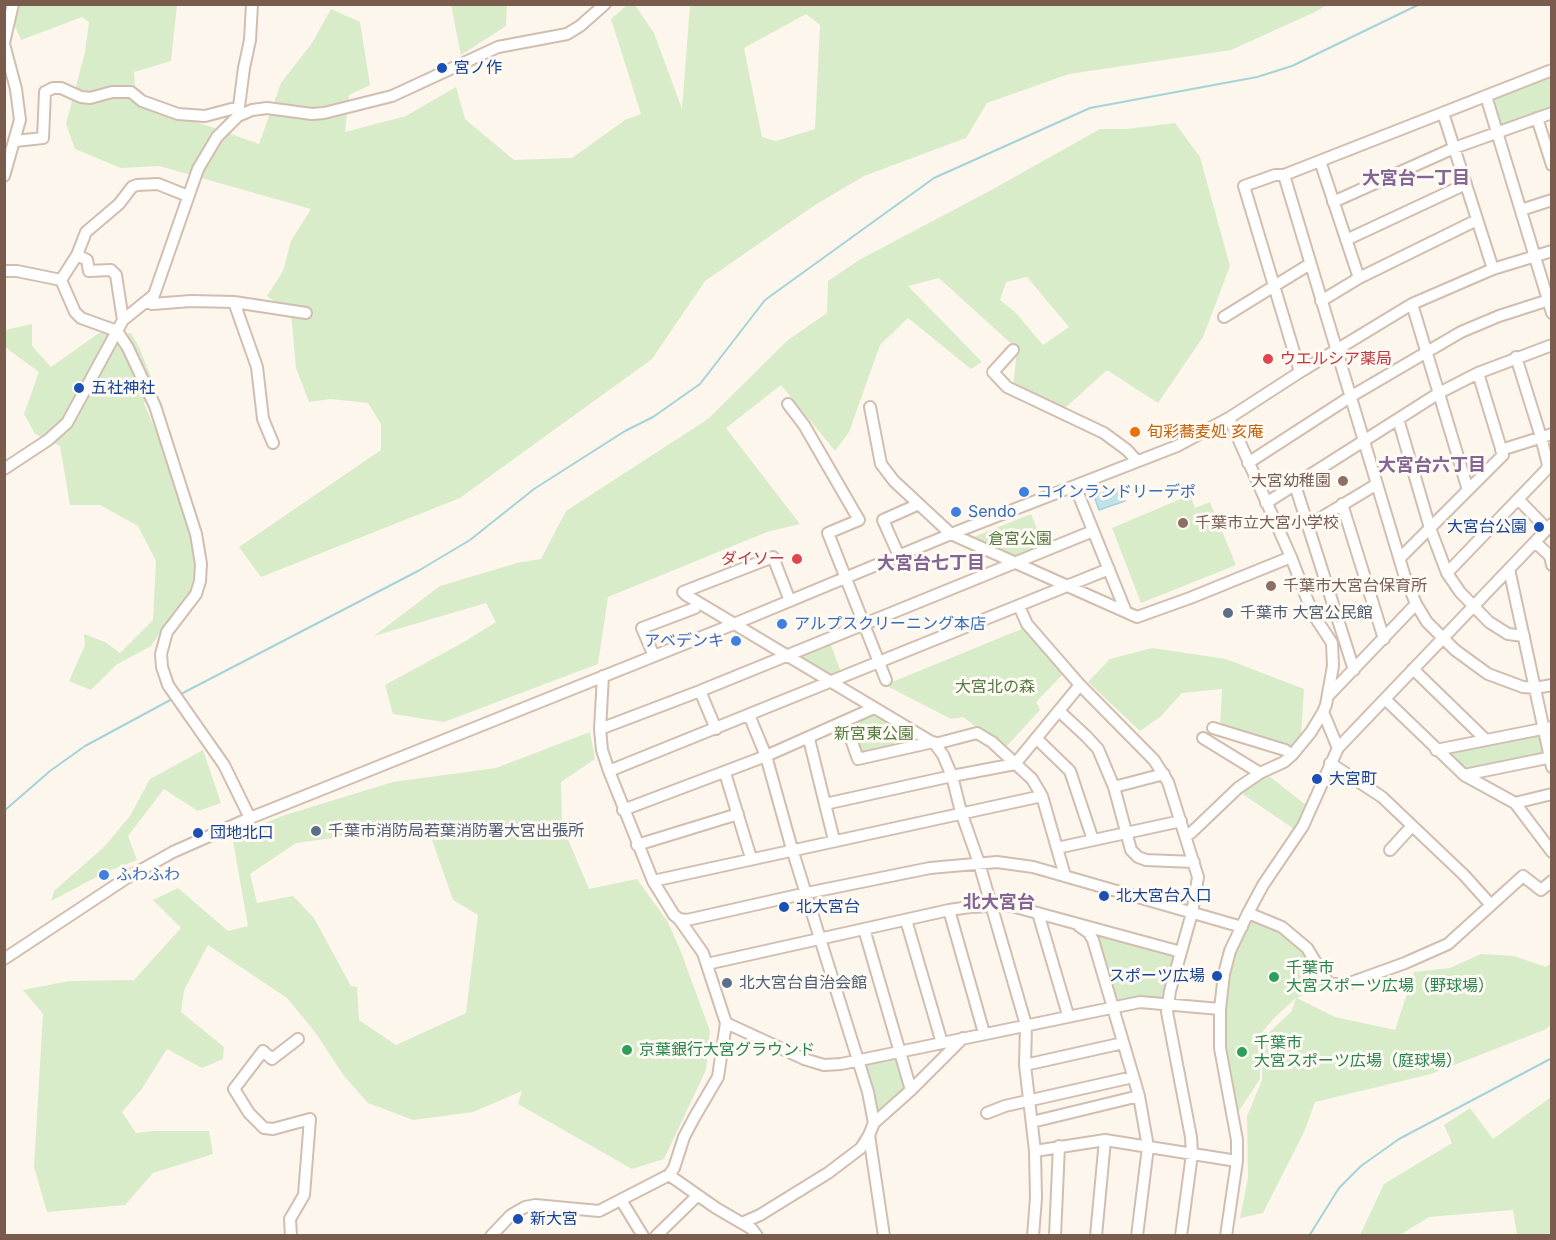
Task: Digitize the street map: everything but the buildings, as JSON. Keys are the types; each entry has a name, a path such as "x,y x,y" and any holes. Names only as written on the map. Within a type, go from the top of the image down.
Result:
{"street":[{"path":"4,176 20,120 16,89 4,44 13,4"},
{"path":"4,469 62,429 71,417 123,320 147,302 159,286 198,169 217,137 239,112 250,40 252,4"},
{"path":"15,141 43,138 45,92 53,88 61,88 81,97 90,98 112,92 131,92 142,101 178,114 205,116 267,108 312,114 324,113 392,96 498,47 567,34 605,4"},
{"path":"1300,372 1244,186 1275,175 1284,175 1551,70"},
{"path":"1486,96 1550,299 1551,313"},
{"path":"1443,113 1492,268"},
{"path":"1333,202 1454,148 1551,113"},
{"path":"1537,118 1551,165"},
{"path":"1320,161 1359,278"},
{"path":"1284,175 1350,397 1416,604 1427,622 1442,638 1466,660 1488,674 1510,684 1535,688 1551,685"},
{"path":"61,280 77,255 86,232 119,204 132,186 158,184 189,196"},
{"path":"1346,240 1466,184"},
{"path":"1521,210 1551,200"},
{"path":"1321,301 1359,278 1477,220"},
{"path":"4,959 124,879 173,852 250,818 734,624 951,534 1177,446 1229,418 1412,304 1492,268 1551,251"},
{"path":"77,255 87,260 89,271 111,270 116,275 123,320"},
{"path":"1224,317 1310,264"},
{"path":"4,271 17,271 61,280"},
{"path":"61,280 75,312 81,318 117,331 128,348 155,406 200,547 201,572 196,594 166,632 161,654 162,667 168,685 224,765 250,818"},
{"path":"1248,463 1350,397 1461,332 1550,299"},
{"path":"147,302 152,304 191,301 234,302 306,313"},
{"path":"234,302 257,367 263,418 273,443"},
{"path":"1412,304 1468,490"},
{"path":"1266,503 1439,393 1478,373 1551,345"},
{"path":"1013,350 993,372 1007,387 1104,434 1127,450 1137,461"},
{"path":"1447,573 1546,470 1548,459 1546,436 1516,357"},
{"path":"1400,558 1503,455 1478,373"},
{"path":"788,404 804,425 859,520 828,533 886,680"},
{"path":"870,407 881,464 894,481 951,534 1137,617 1291,557"},
{"path":"1186,836 1238,788 1260,773 1284,762 1292,755 1311,732 1323,712 1333,666 1332,643 1315,617 1229,418"},
{"path":"1398,419 1430,528 1447,573 1460,592 1499,629 1508,634 1524,636"},
{"path":"1501,450 1546,436"},
{"path":"1309,525 1377,484"},
{"path":"1295,485 1354,670"},
{"path":"1075,486 1126,612"},
{"path":"1226,1236 1238,1140 1220,1048 1220,1009 1224,974 1230,951 1263,885 1303,826 1338,748 1549,527 1518,500"},
{"path":"899,556 883,520 919,504"},
{"path":"1342,504 1384,639"},
{"path":"600,729 700,691 1093,531"},
{"path":"1535,542 1551,559"},
{"path":"790,601 773,557 683,592 934,743 944,755 979,863 1026,1025 1025,1065 1035,1151 1036,1198 1033,1236"},
{"path":"1464,775 1551,760 1547,728 1535,688 1509,569"},
{"path":"609,771 1109,570"},
{"path":"654,656 642,628 695,608 697,602"},
{"path":"1328,696 1416,604"},
{"path":"1019,606 1027,624 1080,685 1141,744 1164,774 1198,877 1192,913 1168,1004 1168,1025 1189,1124 1191,1154 1181,1236"},
{"path":"1413,669 1486,740"},
{"path":"491,1236 511,1215 525,1207 535,1205 600,1211 669,1175 674,1168 684,1137 718,1077 726,1023 703,953 674,915 653,881 609,771 602,750 600,729 603,676"},
{"path":"825,804 1015,764 1080,685"},
{"path":"700,691 716,729"},
{"path":"1384,699 1464,775 1515,803 1551,852"},
{"path":"623,810 726,773 874,708"},
{"path":"1060,712 1098,749 1114,787 1131,850 1146,860 1194,862"},
{"path":"1323,712 1338,748"},
{"path":"749,715 766,756 792,849 868,1092 874,1123"},
{"path":"845,722 858,759 977,734 992,742 1032,779 1042,796 1065,876"},
{"path":"1213,728 1285,750 1292,755"},
{"path":"1436,750 1547,728"},
{"path":"809,738 834,840"},
{"path":"1203,738 1260,773"},
{"path":"1036,739 1070,771 1092,840"},
{"path":"1330,763 1382,797 1491,905"},
{"path":"726,773 751,858"},
{"path":"1114,787 1164,774"},
{"path":"1515,803 1551,794"},
{"path":"653,881 1042,796"},
{"path":"637,845 738,814"},
{"path":"1057,848 1181,820"},
{"path":"1389,850 1412,826"},
{"path":"679,919 687,920 930,868 979,863 1014,863 1242,927"},
{"path":"1248,913 1282,927 1307,948 1329,984 1347,984 1405,963 1448,944 1523,876 1541,890 1551,881"},
{"path":"707,964 950,910 1008,905 1181,952"},
{"path":"950,910 984,1033"},
{"path":"1038,913 1068,1015"},
{"path":"906,920 942,1042"},
{"path":"1078,924 1089,933 1093,940 1139,1096 1148,1147 1137,1236"},
{"path":"864,929 911,1090"},
{"path":"726,1023 804,1059 824,1065 900,1052 1068,1015 1140,1002 1220,1009"},
{"path":"742,1223 760,1215 828,1173 861,1148 874,1123 964,1038"},
{"path":"291,1236 290,1219 304,1195 310,1119 273,1129 264,1128 249,1113 234,1089 263,1051 272,1059 298,1039"},
{"path":"1025,1065 1123,1043"},
{"path":"987,1113 1005,1106 1133,1077"},
{"path":"1032,1122 1139,1096"},
{"path":"869,1135 884,1236"},
{"path":"1035,1151 1105,1140 1237,1161"},
{"path":"1096,1236 1105,1140"},
{"path":"1055,1236 1059,1146"},
{"path":"669,1175 697,1196 742,1223 757,1236"},
{"path":"656,1236 697,1196"},
{"path":"621,1200 643,1236"}],"green space":[{"path":"11,5 177,5 171,61 134,72 135,88 146,104 259,144 281,83 312,43 331,9 360,22 370,85 349,95 345,132 406,116 456,87 465,119 514,160 572,158 625,120 641,114 611,19 627,5 635,5 654,33 682,109 690,5 1327,5 1231,50 1069,74 987,103 966,138 864,176 815,205 705,281 652,359 460,498 261,577 239,547 381,450 381,424 368,403 331,399 309,402 296,368 291,313 267,296 283,271 291,241 311,209 159,166 121,168 75,149 66,124 85,52 89,22 82,17 21,40 9,13","holes":["806,14 820,25 815,129 776,141 762,137 744,48"]},
{"path":"451,5 507,5 506,26 461,55"},
{"path":"1551,73 1551,113 1500,128 1492,102 1495,95"},
{"path":"1175,123 1200,157 1230,266 1203,337 1158,403 1107,370 1063,410 1013,388 1017,349 939,278 908,286 982,362 971,369 908,318 880,345 849,432 835,451 781,385 726,428 800,524 767,532 608,597 598,664 444,722 393,714 385,685 496,622 486,603 374,636 440,586 517,563 541,559 566,511 708,419 788,340 827,313 828,281 859,260 1100,129 1127,129","holes":["1027,277 1069,327 1043,345 1015,312 1000,300 1006,282"]},
{"path":"32,324 32,346 51,367 99,333 131,333 155,387 144,403 173,471 197,560 191,589 151,646 116,665 91,690 69,681 85,645 84,634 105,642 120,653 153,620 156,561 138,526 100,505 70,505 60,446 35,434 24,414 39,372 5,347 5,330"},
{"path":"1190,495 1195,508 1210,502 1236,565 1141,603 1112,528"},
{"name":"倉宮公園","path":"1031,514 1045,549 1017,559 971,538"},
{"name":"大宮北の森","path":"1024,628 1064,673 1036,702 1040,710 1005,748 963,717 951,719 885,685"},
{"path":"829,640 842,675 833,679 796,657"},
{"path":"1152,648 1226,659 1304,689 1301,736 1287,751 1220,729 1222,689 1182,693 1160,717 1140,731 1088,682 1110,659"},
{"name":"新宮東公園","path":"875,713 922,740 860,756 849,727 851,723"},
{"path":"590,732 595,759 561,782 562,825 589,889 637,879 668,922 710,1031 706,1070 664,1159 632,1169 518,1104 522,1091 473,1112 413,1120 368,1103 344,1076 315,1032 287,998 208,945 184,990 181,1012 224,1047 223,1059 202,1068 167,1049 141,1090 122,1112 136,1133 209,1131 213,1154 153,1173 125,1205 47,1212 34,1167 43,1014 23,990 69,981 134,980 181,928 153,900 178,888 228,931 248,926 232,836 285,815 393,782 496,768","holes":["370,827 431,837 453,900 478,915 466,1013 396,1045 359,1020 357,987 351,986 314,918 293,896 257,903 250,874 296,843 333,838"]},
{"path":"1538,732 1541,735 1544,752 1542,756 1467,772 1447,752"},
{"path":"203,750 221,803 198,811 164,789 128,836 137,860 106,872 51,901 54,891 104,847 130,816 150,779"},
{"path":"1265,773 1310,808 1297,831 1238,791"},
{"path":"1250,919 1277,931 1304,951 1322,986 1297,998 1335,1017 1395,1030 1414,972 1450,968 1481,954 1514,956 1546,967 1551,963 1551,1025 1544,1030 1431,1074 1315,1102 1304,1132 1263,1213 1240,1218 1248,1178 1247,1116 1262,1080 1263,1038 1291,1012 1296,998 1274,1018 1259,1036 1260,1079 1237,1114 1226,1068 1223,1030 1230,967"},
{"path":"1095,931 1174,954 1176,956 1165,997 1116,1002"},
{"path":"896,1056 909,1089 875,1120 862,1064"},
{"path":"1551,1097 1551,1235 1517,1235 1513,1210 1429,1217 1400,1235 1360,1235 1384,1184 1452,1143 1444,1125 1470,1108 1493,1139"}],"water":[{"path":"1120,487 1125,501 1099,510 1094,496"}],"waterway":[{"path":"179,695 418,571 470,540 534,489 625,431 653,417 700,384 765,300 934,178 1090,108 1257,77 1292,66 1420,4"},
{"path":"4,811 50,771 85,746 174,698"},
{"path":"1309,1236 1339,1188 1361,1166 1399,1139 1552,1058"}],"place":[{"name":"宮ノ作","path":"442,68"},
{"name":"ウエルシア薬局","path":"1268,359"},
{"name":"五社神社","path":"79,388"},
{"name":"旬彩蕎麦処 亥庵","path":"1135,432"},
{"name":"大宮幼稚園","path":"1343,481"},
{"name":"コインランドリーデポ","path":"1024,492"},
{"name":"Sendo","path":"956,512"},
{"name":"千葉市立大宮小学校","path":"1183,523"},
{"name":"大宮台公園","path":"1539,527"},
{"name":"ダイソー","path":"797,559"},
{"name":"千葉市大宮台保育所","path":"1271,586"},
{"name":"千葉市 大宮公民館","path":"1228,613"},
{"name":"アルプスクリーニング本店","path":"782,624"},
{"name":"アベデンキ","path":"736,641"},
{"name":"大宮町","path":"1317,779"},
{"name":"千葉市消防局若葉消防署大宮出張所","path":"316,831"},
{"name":"団地北口","path":"198,833"},
{"name":"ふわふわ","path":"104,875"},
{"name":"北大宮台入口","path":"1104,896"},
{"name":"北大宮台","path":"784,907"},
{"name":"スポーツ広場","path":"1217,976"},
{"name":"千葉市 大宮スポーツ広場（野球場）","path":"1274,977"},
{"name":"北大宮台自治会館","path":"727,983"},
{"name":"京葉銀行大宮グラウンド","path":"627,1050"},
{"name":"千葉市 大宮スポーツ広場（庭球場）","path":"1242,1052"},
{"name":"新大宮","path":"518,1219"}],"district":[{"name":"大宮台一丁目","path":"1416,179"},
{"name":"大宮台六丁目","path":"1432,466"},
{"name":"大宮台七丁目","path":"931,564"},
{"name":"北大宮台","path":"999,903"}]}
